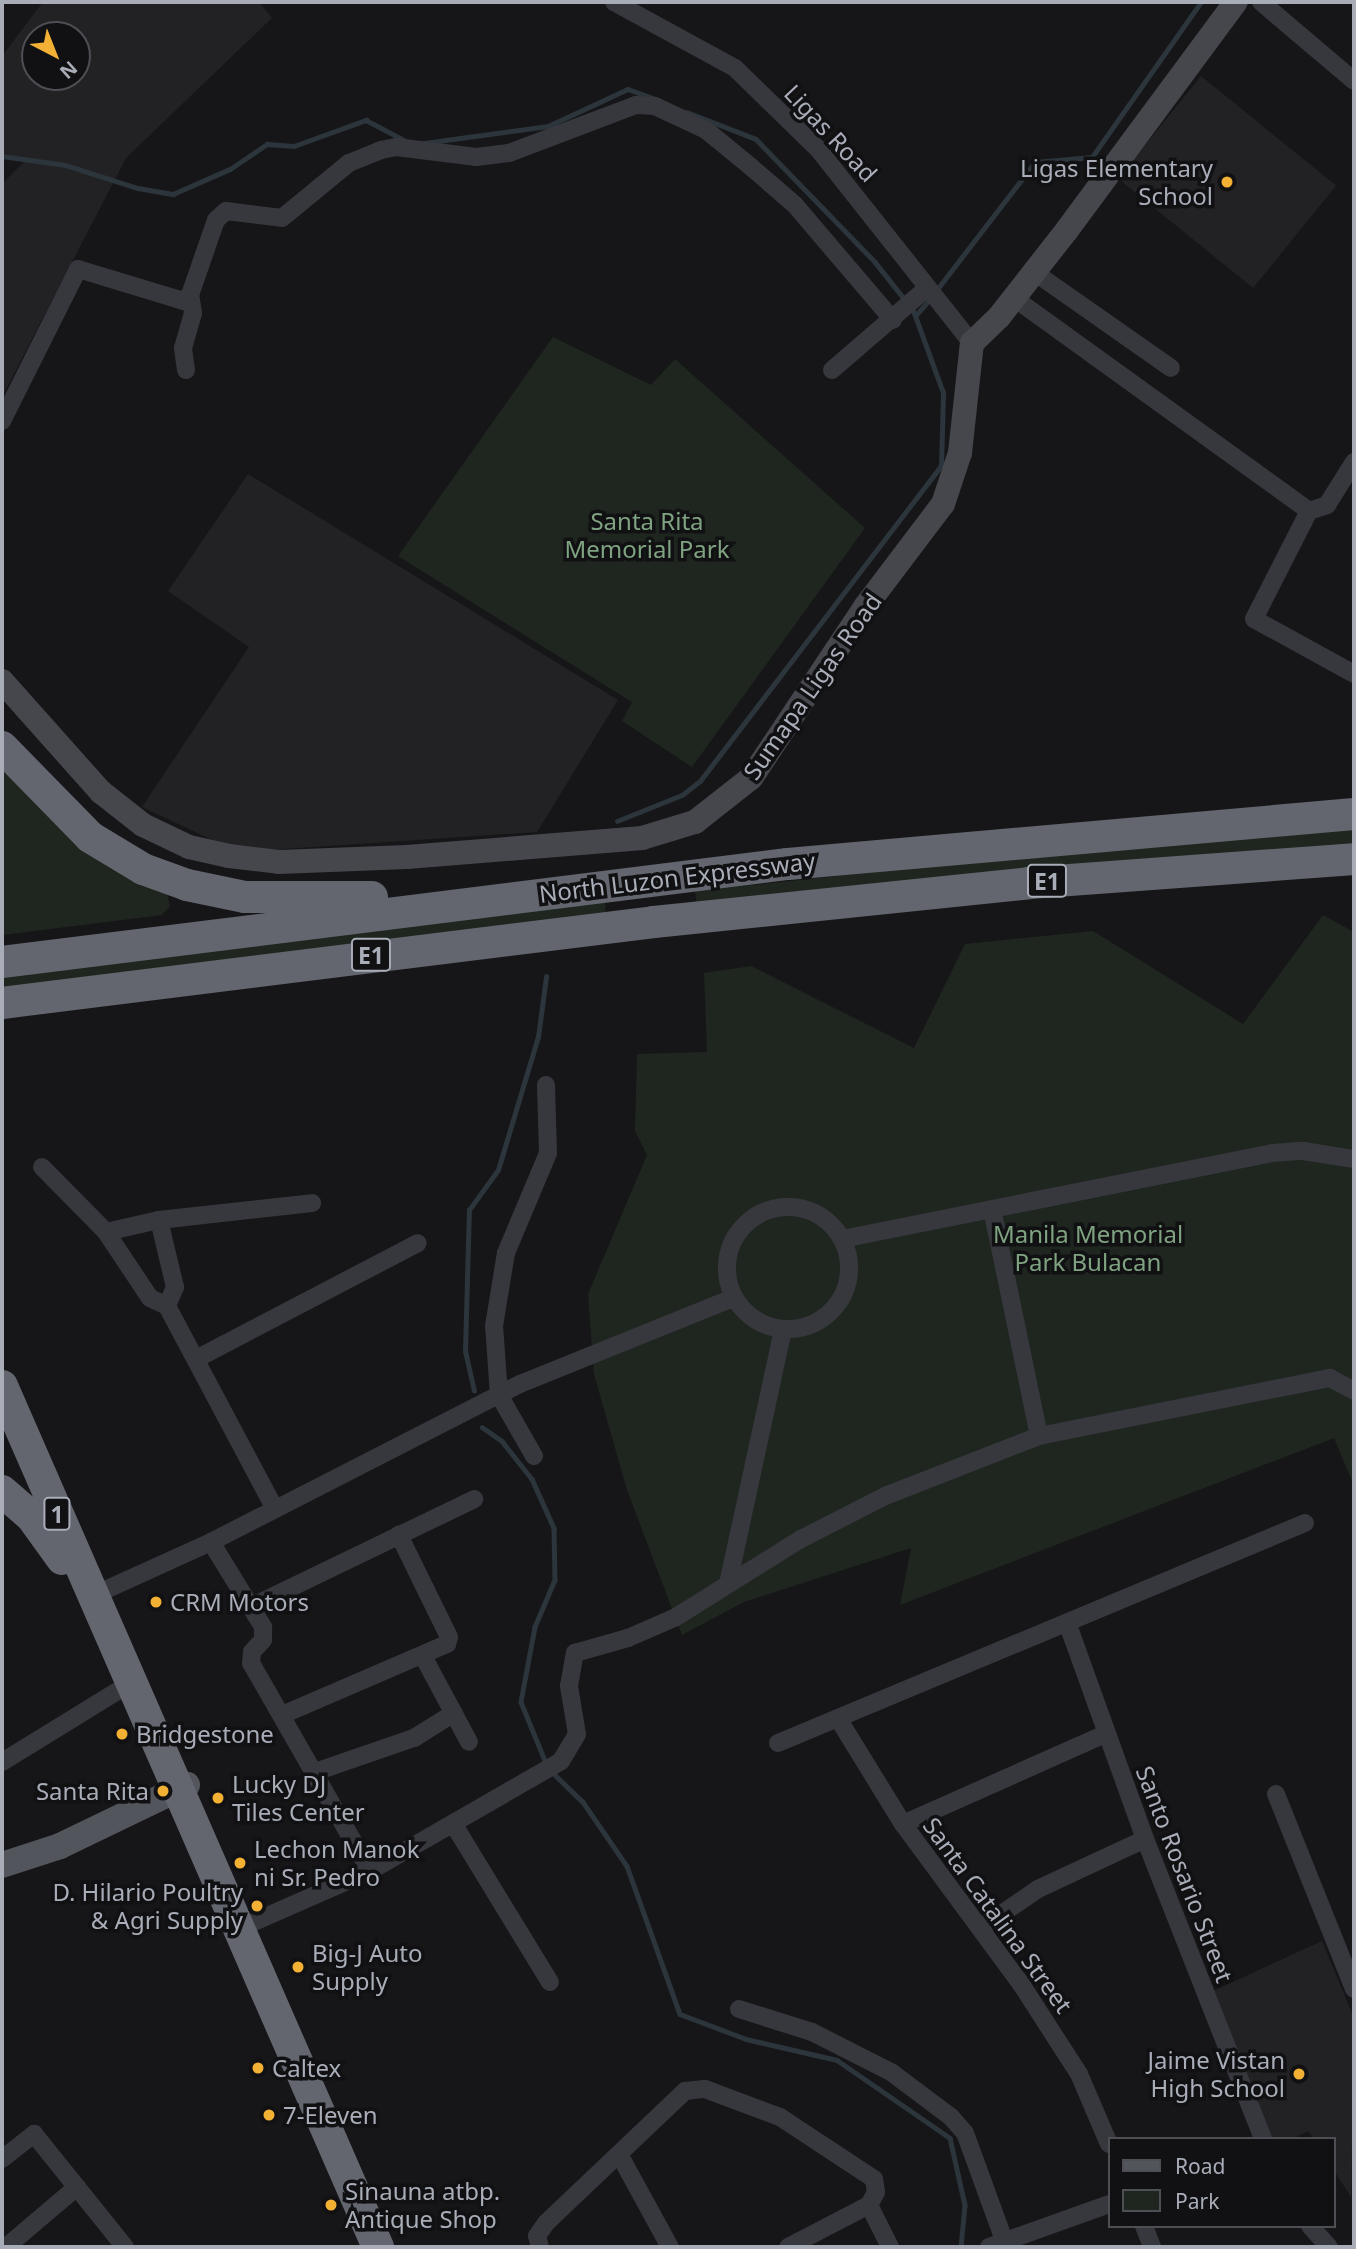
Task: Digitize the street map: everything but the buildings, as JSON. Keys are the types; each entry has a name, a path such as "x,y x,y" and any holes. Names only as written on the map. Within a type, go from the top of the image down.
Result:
{"highway":[{"path":"2,747 90,837 124,859 187,885 268,900 396,896 435,907"},
{"name":"North Luzon Expressway","path":"2,962 788,863 1354,814"},
{"name":"North Luzon Expressway","path":"2,1003 654,922 1029,883 1354,859"},
{"name":"1","path":"2,1386 11,1432 132,1682 378,2247"},
{"path":"2,1491 31,1516 58,1555 90,1591"}],"main road":[{"path":"972,343 1014,298 1236,2"},
{"name":"Sumapa Ligas Road","path":"2,681 101,792 143,825 189,847 229,856 279,862 407,857 642,838 695,822 751,778 865,607 943,504 960,453 972,343"},
{"path":"2,1865 60,1846 187,1785"}],"street":[{"path":"1261,2 1354,81"},
{"name":"Ligas Road","path":"620,3 735,68 818,149 923,292 972,343"},
{"path":"186,370 183,348 193,313 190,295 216,220 226,211 282,218 349,163 381,150 396,147 476,157 509,153 636,105 655,106 706,130 795,205 898,315"},
{"path":"2,421 74,272 83,268 183,301 190,295"},
{"path":"1034,272 1171,368"},
{"path":"832,370 923,292"},
{"path":"1014,298 1309,511"},
{"path":"1354,463 1328,505 1309,511 1254,619 1354,674"},
{"path":"534,1456 499,1395 494,1326 506,1253 548,1153 550,1109 546,1085"},
{"path":"842,1239 1272,1153 1303,1151 1354,1159"},
{"path":"42,1167 106,1232 150,1298 167,1306 275,1509"},
{"path":"106,1232 159,1220 312,1203"},
{"path":"785,1207 806,1209 821,1216 842,1239 849,1276 844,1294 819,1322 783,1330 763,1325 733,1298 726,1278 730,1248 747,1222 765,1211 785,1207"},
{"path":"992,1209 1038,1436"},
{"path":"159,1220 175,1287 167,1306"},
{"path":"196,1359 418,1243"},
{"path":"90,1591 211,1542 499,1395 585,1355 733,1298"},
{"path":"728,1584 783,1330"},
{"path":"240,1928 370,1871 561,1761 577,1734 569,1686 575,1653 628,1638 676,1617 728,1584 884,1496 1038,1436 1330,1378 1354,1391"},
{"path":"251,1607 474,1499"},
{"path":"778,1742 839,1720 1068,1625 1305,1523"},
{"path":"282,1716 424,1658 447,1644 449,1637 399,1535"},
{"path":"211,1542 265,1634 252,1652 251,1663 370,1871"},
{"name":"Santo Rosario Street","path":"1068,1625 1144,1839 1262,2137"},
{"path":"424,1658 469,1742"},
{"path":"2,1762 132,1682"},
{"path":"315,1772 414,1738 454,1713"},
{"name":"Santa Catalina Street","path":"839,1720 903,1824 981,1928 1079,2074 1108,2142"},
{"path":"903,1824 1105,1734"},
{"path":"1276,1794 1354,1989"},
{"path":"454,1825 550,1982"},
{"path":"981,1928 1038,1889 1144,1839"},
{"path":"739,2008 813,2032 891,2072 951,2117 965,2133 997,2245 1108,2204"},
{"path":"540,2247 537,2236 546,2223 685,2091 705,2089 780,2117 874,2179 876,2192 869,2205 788,2247"},
{"path":"2,2160 34,2134 77,2187 118,2245"},
{"path":"619,2154 670,2247"},
{"path":"6,2247 77,2187"},
{"path":"869,2205 890,2247"},
{"path":"1145,2228 1152,2247"},
{"path":"1312,2228 1329,2247"}],"shaded area":[{"path":"43,2 259,2 272,18 126,158 2,397 2,184 27,159 2,154 2,56 21,31 21,91 91,91 91,21 29,21"},
{"name":"Ligas Elementary School","path":"1201,76 1336,186 1253,288 1118,179"},
{"path":"248,474 618,700 537,832 238,852 142,807 249,647 168,591"},
{"name":"Jaime Vistan High School","path":"1322,1941 1354,2018 1351,2197 1335,2172 1335,2137 1312,2137 1308,2131 1297,2137 1265,2137 1213,1991"}],"green space":[{"name":"Santa Rita Memorial Park","path":"553,337 651,385 675,359 865,528 692,767 622,721 632,702 398,556"},
{"path":"2,764 165,884 170,906 162,915 2,935"},
{"path":"1354,821 1354,849 697,907 695,891"},
{"path":"605,900 606,919 2,993 2,978"},
{"name":"Manila Memorial Park Bulacan","path":"1323,915 1354,932 1354,1486 1334,1438 900,1605 911,1548 744,1602 682,1635 627,1490 594,1374 588,1294 647,1155 635,1131 637,1054 707,1052 704,973 751,966 914,1048 965,944 1093,931 1243,1024"}],"waterway":[{"path":"935,292 1035,162 1092,157 1201,2"},
{"path":"424,143 548,126 628,89 653,98"},
{"path":"687,112 756,139 875,262 906,301"},
{"path":"2,156 65,165 138,188 173,194 230,169 267,144 294,146 366,120 406,141"},
{"path":"917,314 930,299"},
{"path":"617,821 682,795 700,781 941,466 943,393 912,308"},
{"path":"474,1391 465,1351 469,1210 498,1170 538,1037 546,977"},
{"path":"482,1427 502,1441 532,1479 554,1528 555,1580 535,1627 521,1702 546,1763"},
{"path":"551,1771 583,1802 627,1866 680,2014 746,2039 837,2060 950,2138 965,2205 961,2247"}],"place":[{"name":"Ligas Elementary School","path":"1227,182"},
{"name":"CRM Motors","path":"156,1602"},
{"name":"Bridgestone","path":"122,1734"},
{"name":"Santa Rita","path":"163,1791"},
{"name":"Lucky DJ Tiles Center","path":"218,1798"},
{"name":"Lechon Manok ni Sr. Pedro","path":"240,1863"},
{"name":"D. Hilario Poultry & Agri Supply","path":"257,1906"},
{"name":"Big-J Auto Supply","path":"298,1967"},
{"name":"Caltex","path":"258,2068"},
{"name":"Jaime Vistan High School","path":"1299,2074"},
{"name":"7-Eleven","path":"269,2115"},
{"name":"Sinauna atbp. Antique Shop","path":"331,2205"}]}
